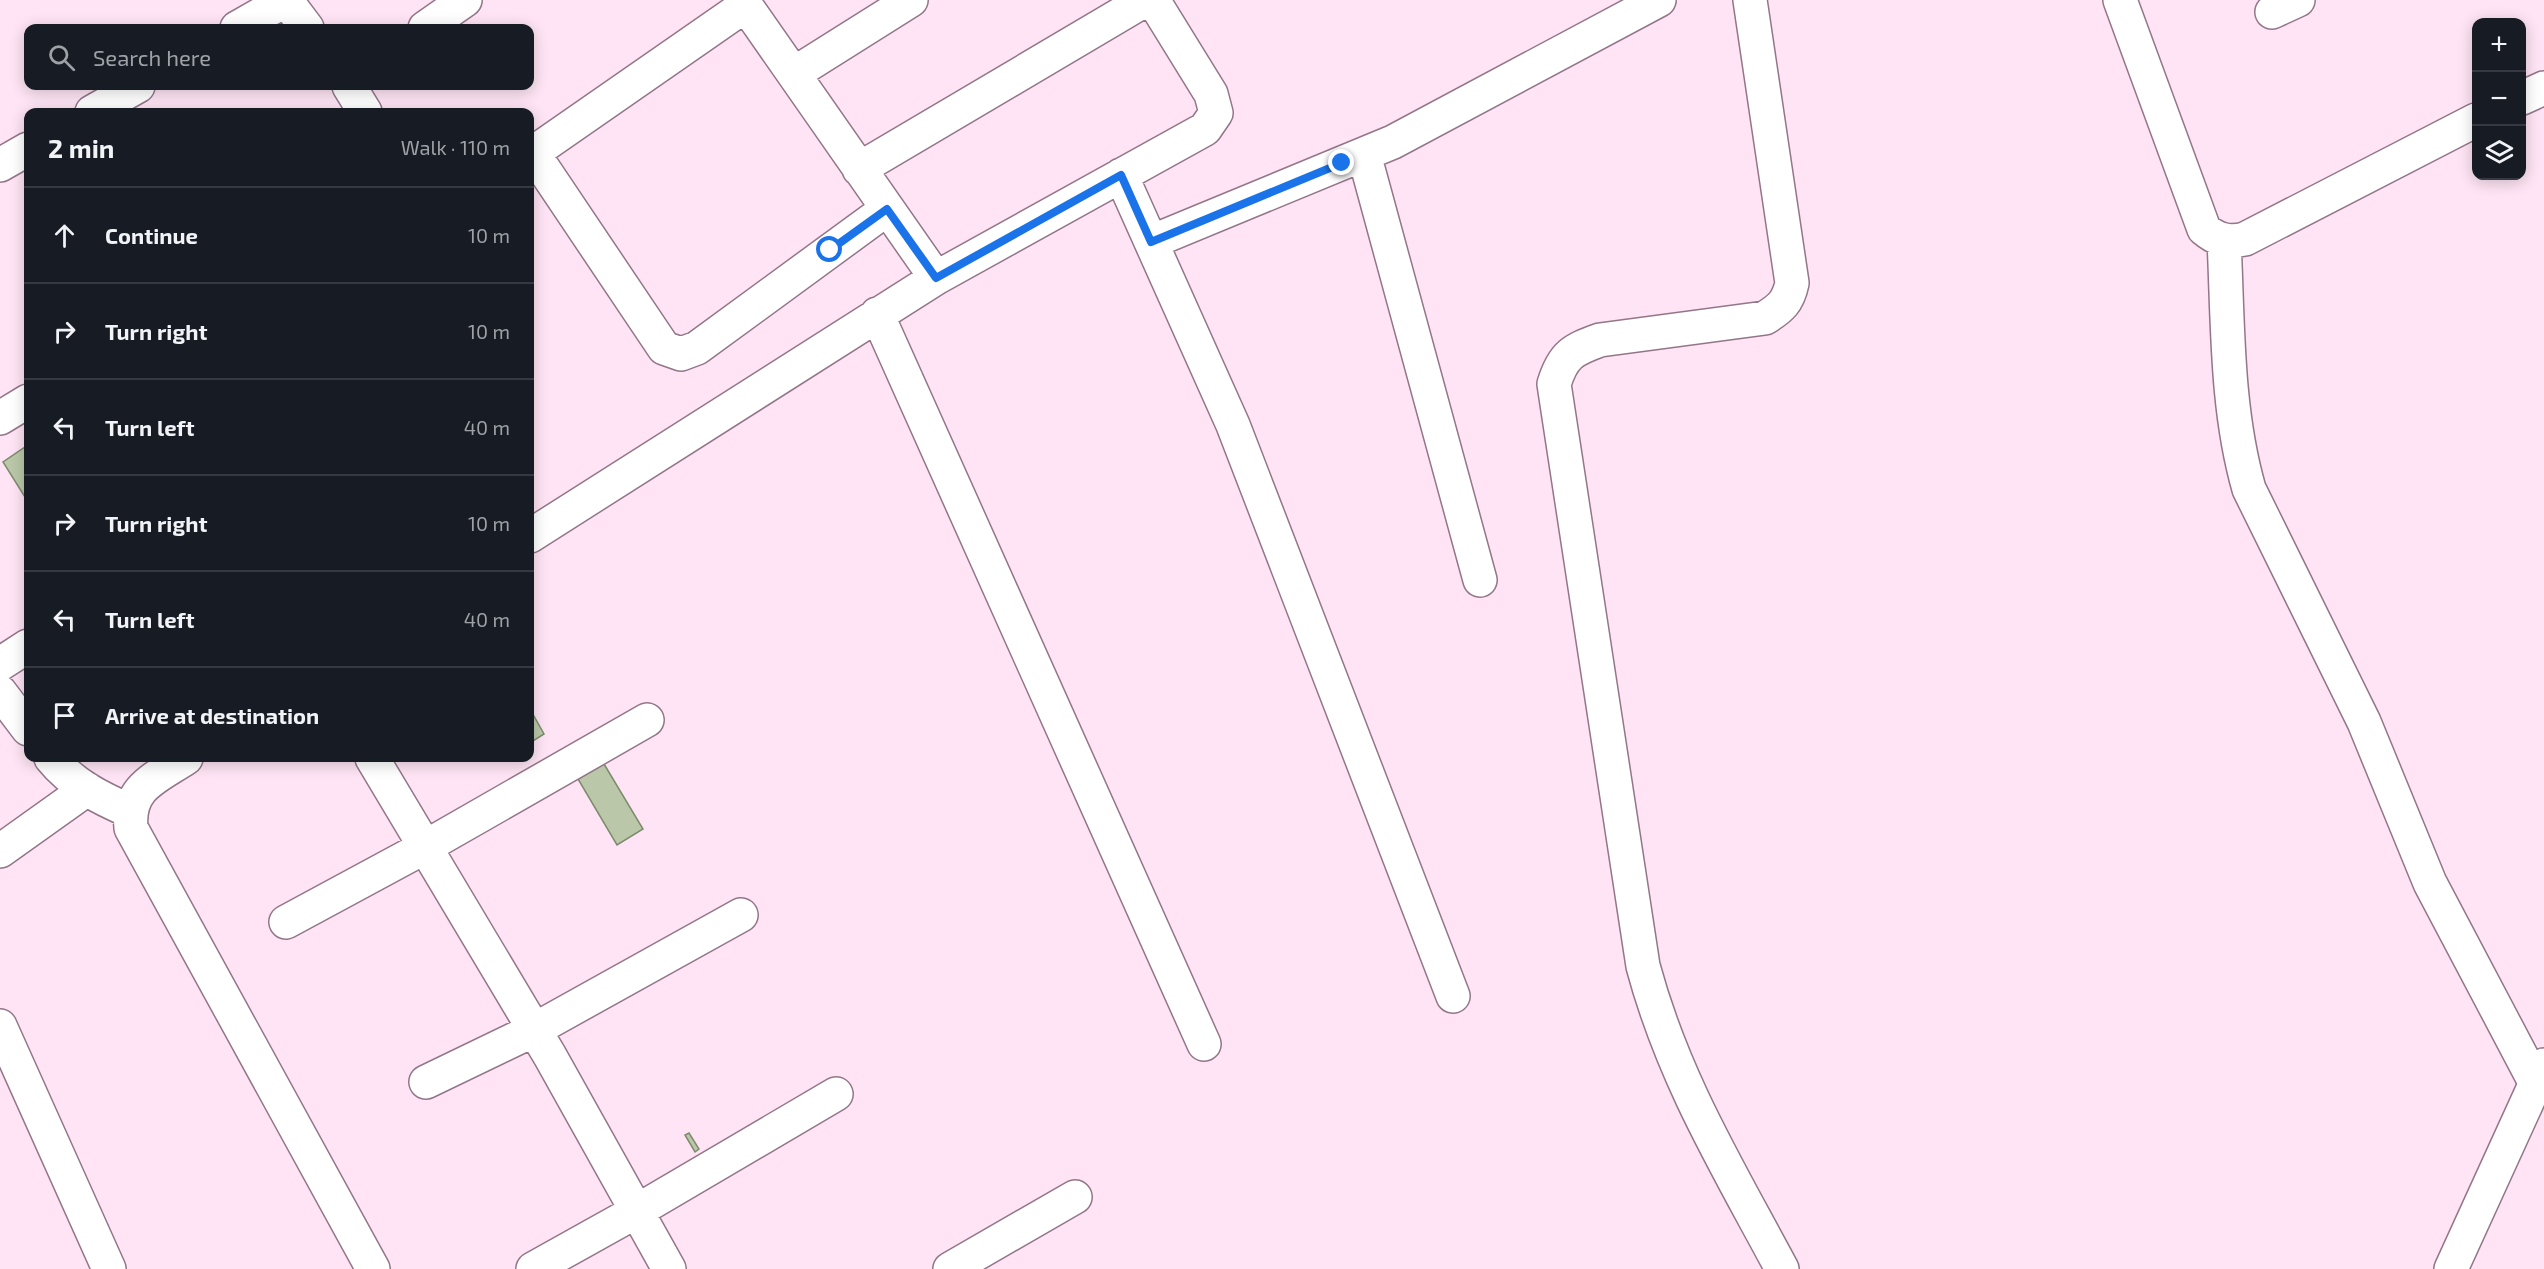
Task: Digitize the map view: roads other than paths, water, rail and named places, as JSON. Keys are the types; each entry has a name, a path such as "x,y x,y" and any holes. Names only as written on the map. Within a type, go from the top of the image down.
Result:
{"street":[{"path":"244,24 286,0 304,24"},
{"path":"431,24 465,0"},
{"path":"795,73 911,0"},
{"path":"859,169 1145,0"},
{"path":"534,533 936,278 1205,129 1216,113 1211,94 1153,0"},
{"path":"1151,242 1393,142 1659,0"},
{"path":"1750,0 1792,283 1789,296 1782,307 1765,318 1600,340 1579,347 1561,362 1554,384 1643,966 1671,1053 1694,1104 1782,1269"},
{"path":"2120,0 2204,229 2214,237 2224,240 2245,239 2472,122"},
{"path":"534,152 744,3 936,278"},
{"path":"2526,96 2544,88"},
{"path":"99,108 131,90"},
{"path":"351,90 363,108"},
{"path":"0,165 24,151"},
{"path":"1364,154 1480,580"},
{"path":"534,158 664,348 681,354 697,348 887,209"},
{"path":"1121,175 1233,424 1453,996"},
{"path":"2224,240 2232,404 2237,448 2249,489 2364,722 2430,883 2539,1074 2451,1269"},
{"path":"877,314 1204,1044"},
{"path":"0,418 24,403"},
{"path":"24,652 0,686 24,723"},
{"path":"286,922 425,847 647,720"},
{"path":"54,762 63,773 87,789 130,811"},
{"path":"180,762 138,790 130,811 131,828 373,1269"},
{"path":"374,762 534,1030 669,1269"},
{"path":"0,850 87,789"},
{"path":"426,1082 534,1030 741,915"},
{"path":"0,1026 9,1077 109,1269"},
{"path":"532,1269 637,1211 836,1094"},
{"path":"950,1269 1075,1197"}]}
